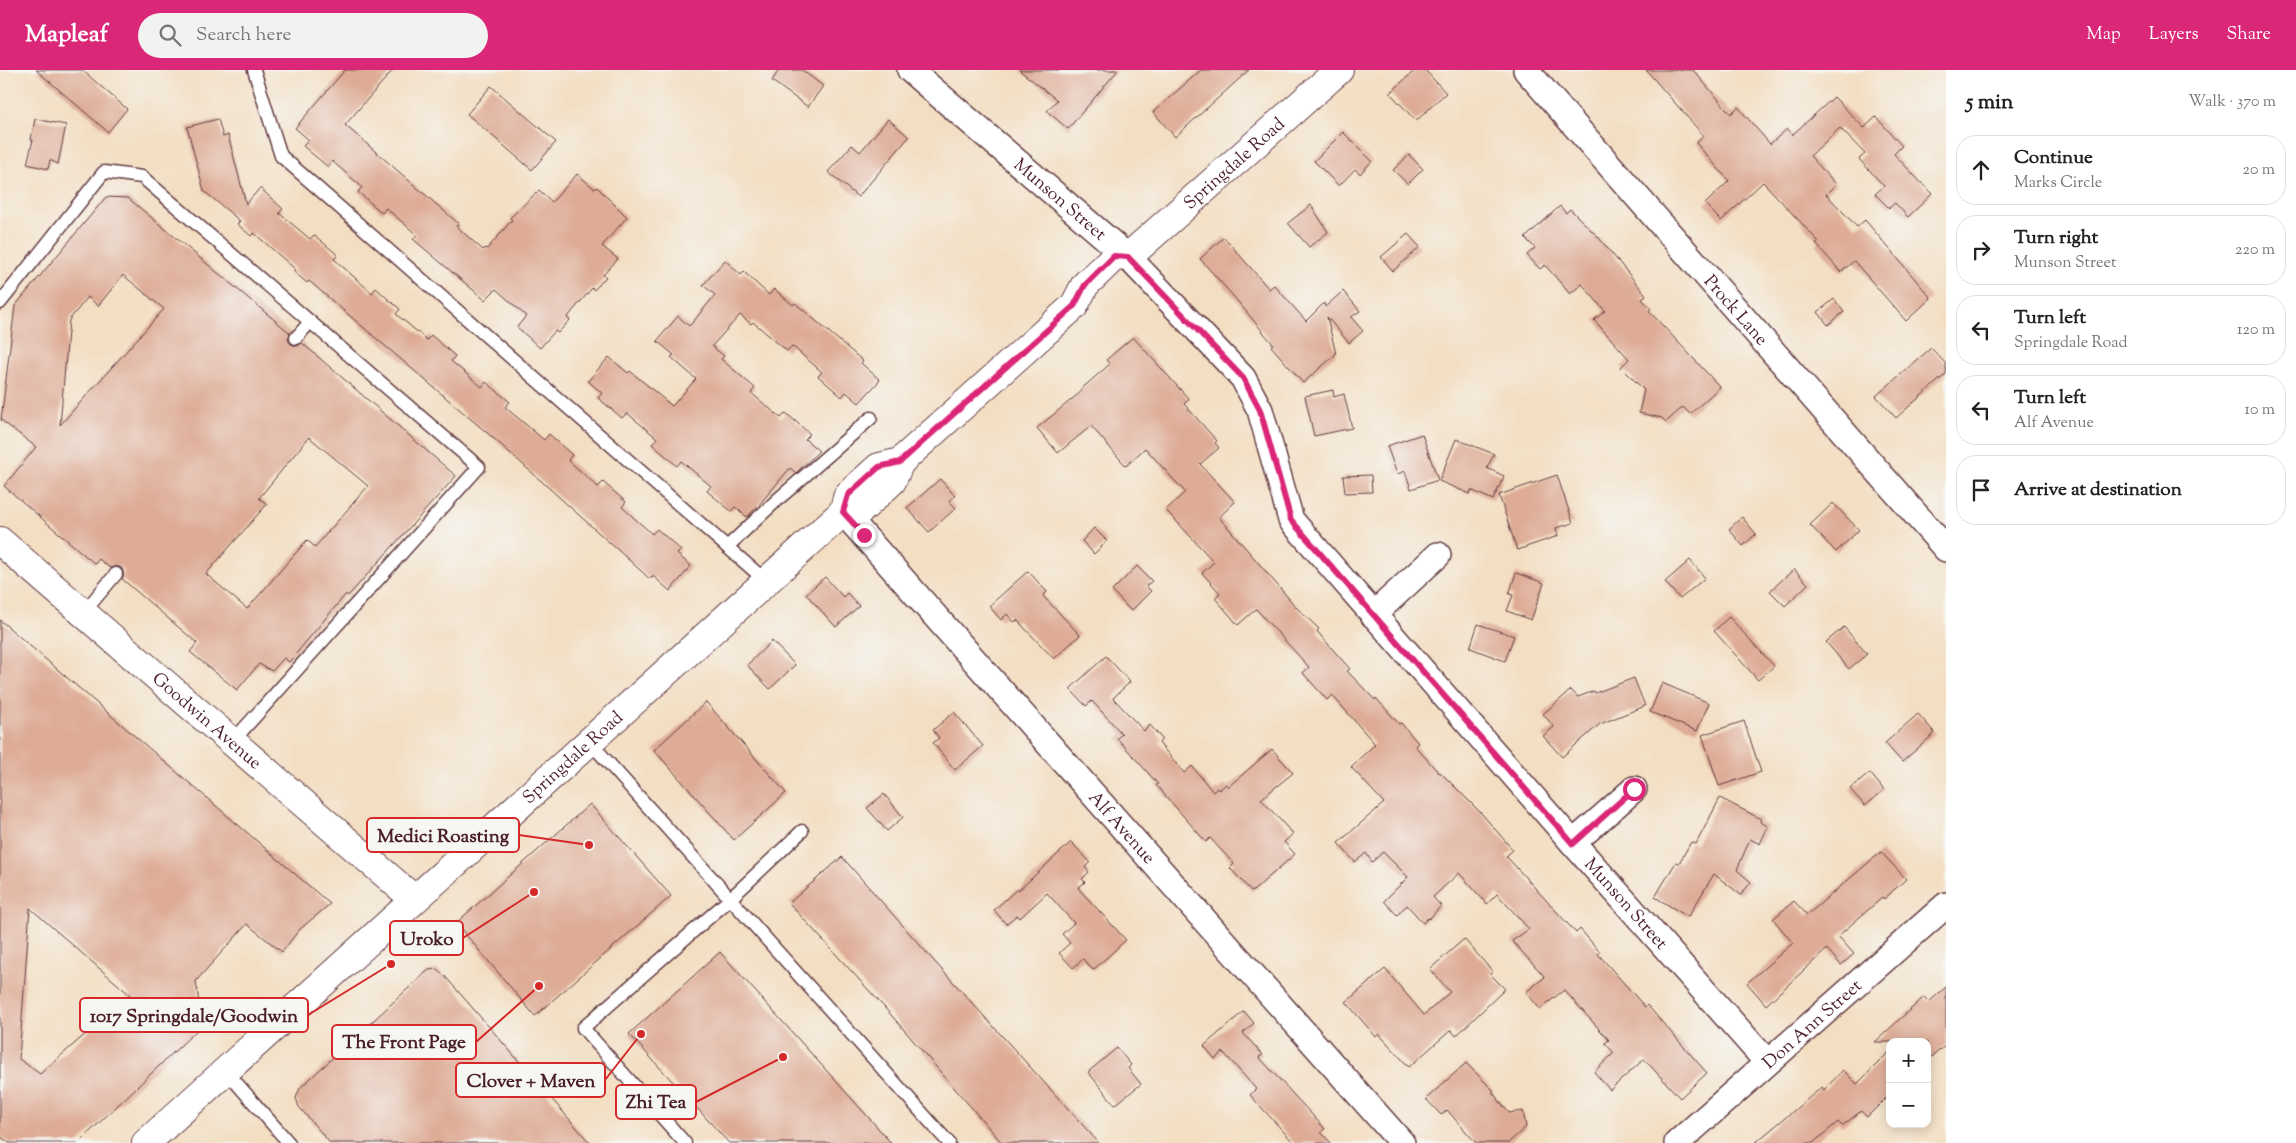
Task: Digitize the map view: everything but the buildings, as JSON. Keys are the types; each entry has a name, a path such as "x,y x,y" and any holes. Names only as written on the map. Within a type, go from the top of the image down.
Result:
{"main road":[{"name":"Springdale Road","path":"146,1143 843,512 848,495 879,467 900,462 1074,306 1085,285 1114,256 1128,257 1339,70"},
{"name":"Goodwin Avenue","path":"0,541 414,899"}],"street":[{"name":"Munson Street","path":"910,70 1128,257 1243,378 1260,410 1291,520 1573,844 1767,1062"},
{"name":"Prock Lane","path":"1526,70 1946,549"},
{"name":"Alf Avenue","path":"843,512 1402,1143"},
{"path":"1373,615 1438,555"},
{"path":"1573,844 1634,789"},
{"name":"Don Ann Street","path":"1677,1143 1946,905"}],"lane":[{"path":"254,70 281,156 766,581"},
{"path":"0,303 104,172 142,177 479,467 232,742"},
{"path":"296,338 310,322"},
{"path":"728,547 776,501 871,418"},
{"path":"84,613 116,574"},
{"path":"589,741 949,1143"},
{"path":"684,1143 583,1028 730,899 802,831"},
{"path":"225,1070 289,1143"}],"place":[{"name":"Medici Roasting","path":"589,845"},
{"name":"Uroko","path":"534,892"},
{"name":"1017 Springdale/Goodwin","path":"391,964"},
{"name":"The Front Page","path":"539,986"},
{"name":"Clover + Maven","path":"641,1034"},
{"name":"Zhi Tea","path":"783,1057"}],"route":[{"path":"864,535 843,512 848,495 879,467 900,462 1074,306 1085,285 1114,256 1128,257 1151,279 1243,378 1260,410 1291,520 1573,844 1634,789"}]}
